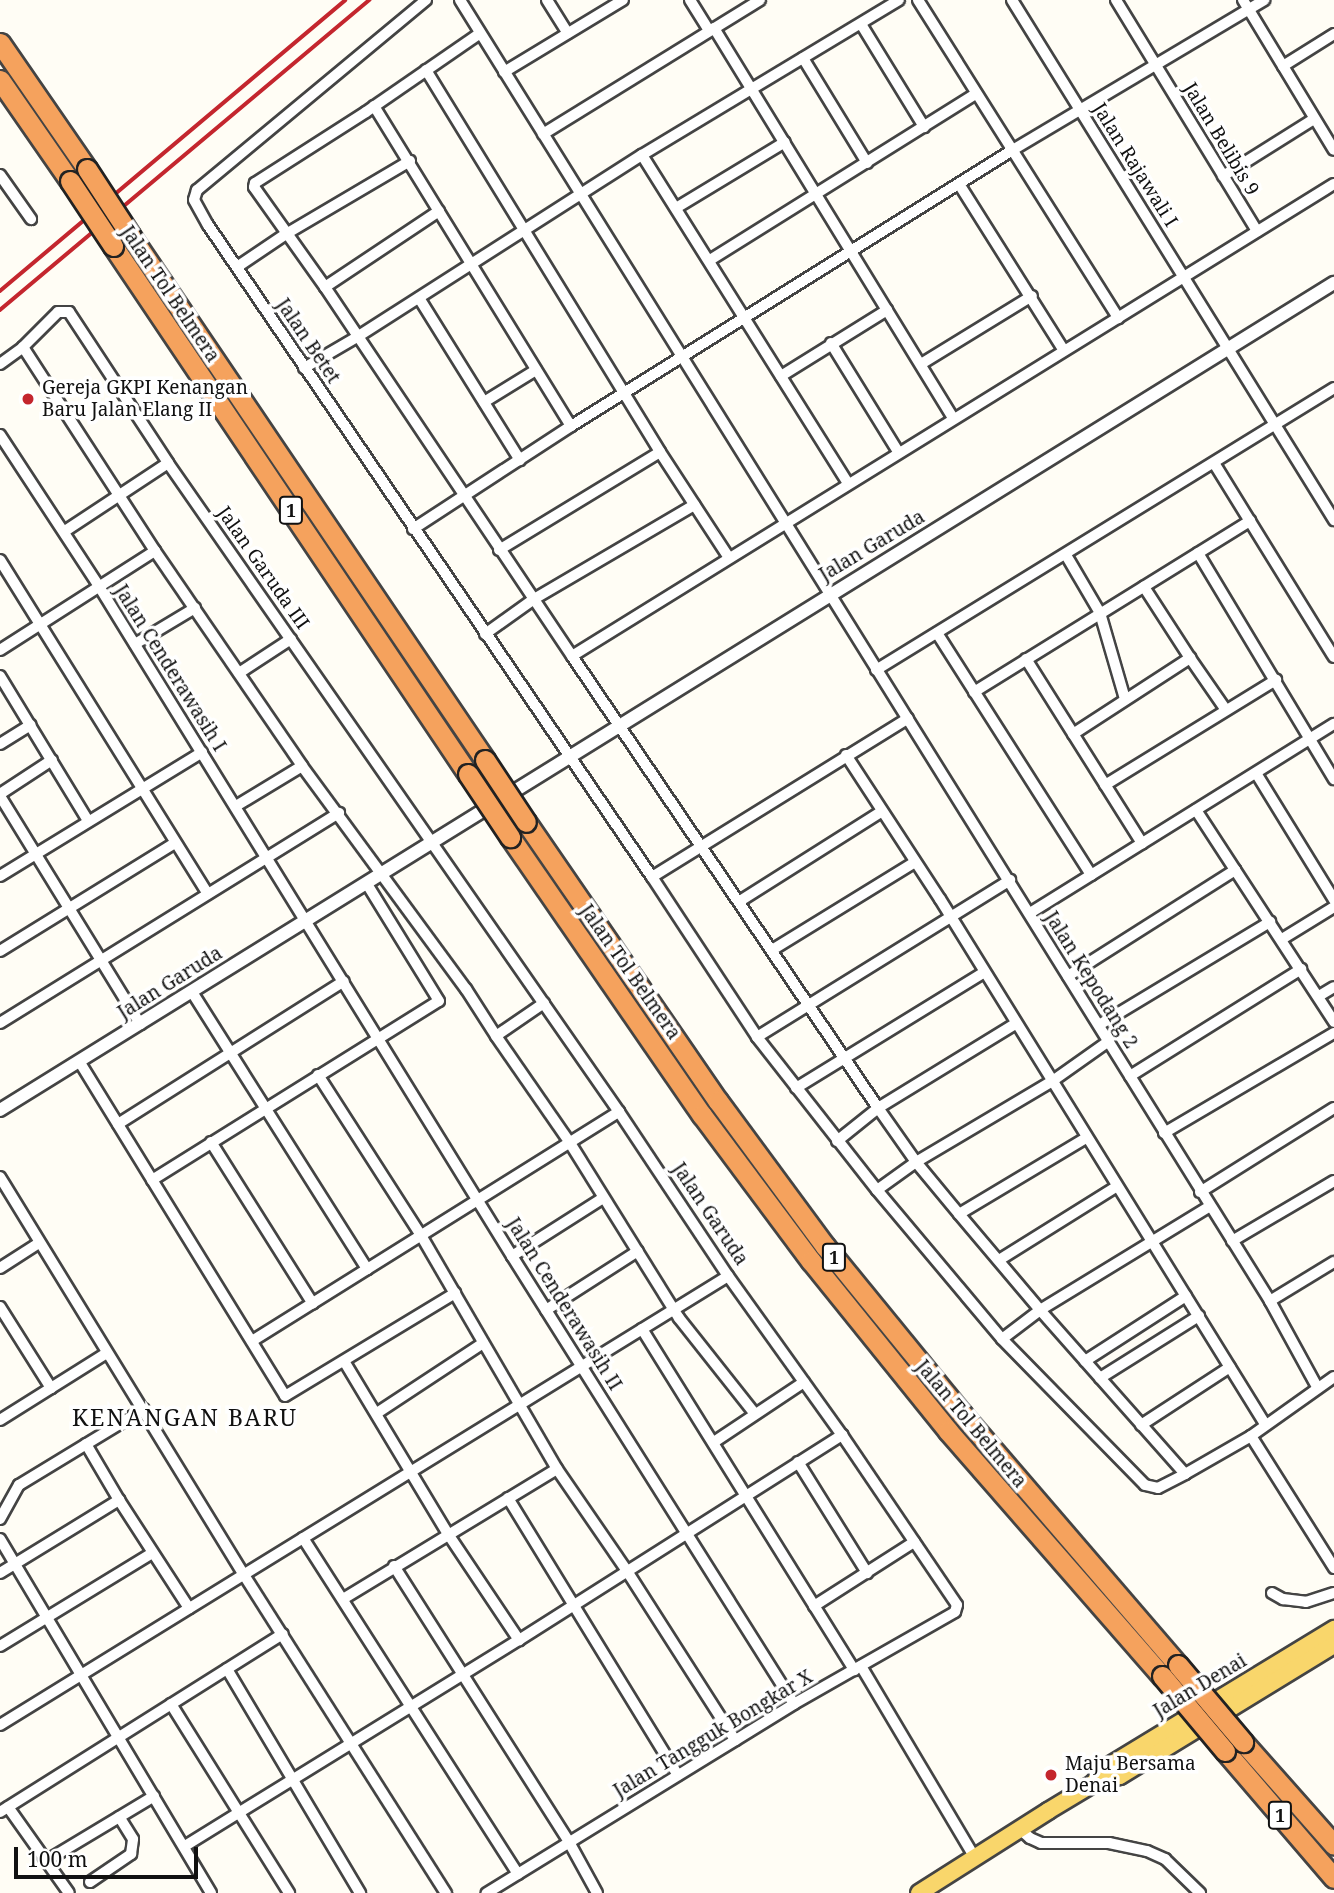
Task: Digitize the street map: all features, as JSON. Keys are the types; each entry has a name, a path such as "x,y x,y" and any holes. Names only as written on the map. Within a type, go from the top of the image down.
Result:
{"highway":[{"name":"Jalan Tol Belmera","path":"0,43 526,822 718,1101 825,1246 1170,1671 1225,1751 1334,1878"},
{"name":"Jalan Tol Belmera","path":"0,80 510,837 702,1115 811,1261 948,1431 1170,1671 1243,1742 1334,1845"}],"main road":[{"name":"Jalan Denai","path":"1093,1784 1107,1767 1334,1629"},
{"name":"Jalan Denai","path":"919,1893 1093,1784 1120,1776 1334,1645"}],"street":[{"name":"Jalan Betet","path":"426,0 195,193 195,203 237,267 652,877 757,1037 837,1142 1002,1339 1145,1485 1158,1488 1185,1474 1251,1436 1334,1377"},
{"name":"Jalan Kepodang 2","path":"460,0 578,195 832,593 876,670 1010,880 1209,1207 1270,1301 1317,1387"},
{"path":"547,0 568,33"},
{"path":"690,0 785,142 953,418"},
{"path":"543,134 760,0"},
{"path":"304,368 642,155 899,0"},
{"path":"918,0 1118,318"},
{"name":"Jalan Rajawali I","path":"1012,0 1334,520"},
{"path":"1118,4 1131,0"},
{"path":"413,529 571,426 1011,151 1156,65 1245,5 1264,0"},
{"path":"504,72 619,1"},
{"name":"Jalan Belibis 9","path":"1118,4 1257,231"},
{"path":"1245,5 1334,150"},
{"path":"861,24 924,127"},
{"path":"479,34 255,183 255,188 325,287 463,497 702,843 916,1162 1040,1310 1185,1474"},
{"path":"1283,66 1334,34"},
{"path":"803,58 867,163"},
{"path":"426,70 660,452 729,558"},
{"path":"710,260 976,94"},
{"path":"374,106 571,426"},
{"path":"1223,176 1314,118"},
{"path":"676,208 785,142"},
{"path":"642,155 746,317 848,484"},
{"path":"237,267 286,234 410,162"},
{"path":"0,175 31,219"},
{"path":"960,184 1063,349"},
{"path":"572,656 1063,349 1118,318 1334,184"},
{"path":"325,287 439,211"},
{"name":"Jalan Garuda","path":"0,1110 1334,283"},
{"path":"920,364 1032,296"},
{"path":"419,298 520,460"},
{"path":"780,376 887,310"},
{"name":"Jalan Garuda III","path":"23,347 58,312 69,312 168,463 430,843"},
{"path":"831,343 899,453"},
{"path":"0,364 23,347 155,551 302,765 466,989 570,1143 675,1309 755,1414"},
{"path":"484,402 536,370"},
{"path":"876,670 1334,388"},
{"name":"Jalan Cenderawasih I","path":"0,435 65,531 307,921"},
{"path":"499,550 660,452"},
{"path":"65,531 168,463"},
{"path":"1213,463 1334,657"},
{"path":"485,634 534,599 694,505"},
{"path":"974,692 1250,520"},
{"path":"0,650 155,551"},
{"path":"1198,553 1334,779"},
{"path":"1066,555 1100,613 1125,699"},
{"path":"2,566 208,894"},
{"path":"1144,587 1226,710"},
{"path":"135,645 195,608"},
{"path":"937,634 1091,875"},
{"path":"239,673 291,639"},
{"path":"1073,734 1190,658"},
{"path":"1026,659 1142,844"},
{"path":"0,676 88,821"},
{"path":"1105,785 1276,680"},
{"path":"652,877 702,843 908,718"},
{"path":"1030,913 1334,724"},
{"path":"0,744 31,725"},
{"path":"0,876 202,752"},
{"path":"846,755 1265,1424"},
{"path":"52,760 0,795 140,1024"},
{"path":"236,806 302,765"},
{"path":"1256,773 1334,901"},
{"path":"1196,810 1334,1022"},
{"path":"740,901 881,812"},
{"path":"0,1023 339,813"},
{"path":"0,951 175,843"},
{"name":"Jalan Garuda","path":"430,843 544,1003 728,1276 842,1435 957,1608"},
{"path":"772,950 915,862"},
{"path":"1068,976 1235,870"},
{"path":"757,1037 1010,880"},
{"path":"152,1180 439,999 367,884"},
{"path":"1282,939 1334,907"},
{"name":"Jalan Cenderawasih II","path":"307,921 512,1256 794,1704"},
{"path":"1099,1025 1270,922"},
{"path":"1130,1076 1301,970"},
{"path":"796,1088 983,973"},
{"path":"118,1124 344,981"},
{"path":"1319,996 1334,987"},
{"path":"192,992 367,1269"},
{"path":"496,1036 544,1003"},
{"path":"837,1142 878,1108 1015,1024"},
{"path":"1164,1133 1334,1033"},
{"path":"877,1190 916,1162 1051,1082 1109,1041"},
{"path":"79,1061 285,1396 454,1293"},
{"path":"318,1075 422,1237 557,1469 627,1570 735,1740"},
{"path":"1200,1192 1334,1108"},
{"path":"252,1341 479,1202 619,1112"},
{"path":"959,1214 1086,1138"},
{"path":"211,1142 313,1304"},
{"path":"0,1177 244,1574 446,1893"},
{"path":"1232,1241 1334,1181"},
{"path":"999,1259 1116,1187"},
{"path":"512,1256 603,1198"},
{"path":"1002,1339 1040,1310 1209,1207"},
{"path":"0,1268 39,1243"},
{"path":"546,1310 638,1251"},
{"path":"1270,1301 1334,1262"},
{"path":"0,1725 728,1276"},
{"path":"1085,1361 1186,1296"},
{"path":"0,1307 51,1388"},
{"path":"1100,1378 1199,1316"},
{"path":"642,1329 975,1858"},
{"path":"377,1413 483,1343"},
{"path":"0,1420 107,1353"},
{"path":"344,1361 448,1534 519,1640"},
{"path":"1141,1425 1230,1367"},
{"path":"714,1442 804,1382"},
{"path":"0,1519 19,1485 144,1409"},
{"path":"185,1846 353,1744 842,1435"},
{"path":"1251,1436 1334,1568"},
{"path":"86,1444 152,1554 189,1608"},
{"path":"798,1462 867,1573"},
{"path":"343,1599 557,1469"},
{"path":"508,1498 678,1774"},
{"path":"0,1573 119,1500"},
{"path":"303,1538 518,1874"},
{"path":"0,1539 13,1565 120,1738 211,1893"},
{"path":"814,1606 914,1542"},
{"path":"0,1646 152,1554"},
{"path":"394,1566 464,1674 597,1893"},
{"path":"1272,1593 1283,1599 1306,1602 1334,1593"},
{"name":"Jalan Tangguk Bongkar X","path":"487,1893 570,1846 678,1774 955,1612 957,1608"},
{"path":"69,1893 4,1809 283,1633"},
{"path":"227,1669 360,1893"},
{"path":"171,1703 289,1893"},
{"path":"46,1861 154,1796"},
{"path":"90,1882 131,1854 133,1839 119,1817"},
{"path":"1021,1830 1041,1843 1109,1843 1147,1851 1165,1859 1200,1893"}],"railway":[{"path":"0,291 345,0"},
{"path":"0,310 369,0"}],"place":[{"name":"Gereja GKPI Kenangan Baru Jalan Elang II","path":"28,399"},
{"name":"Maju Bersama Denai","path":"1051,1775"}],"district":[{"name":"KENANGAN BARU","path":"185,1417"}]}
